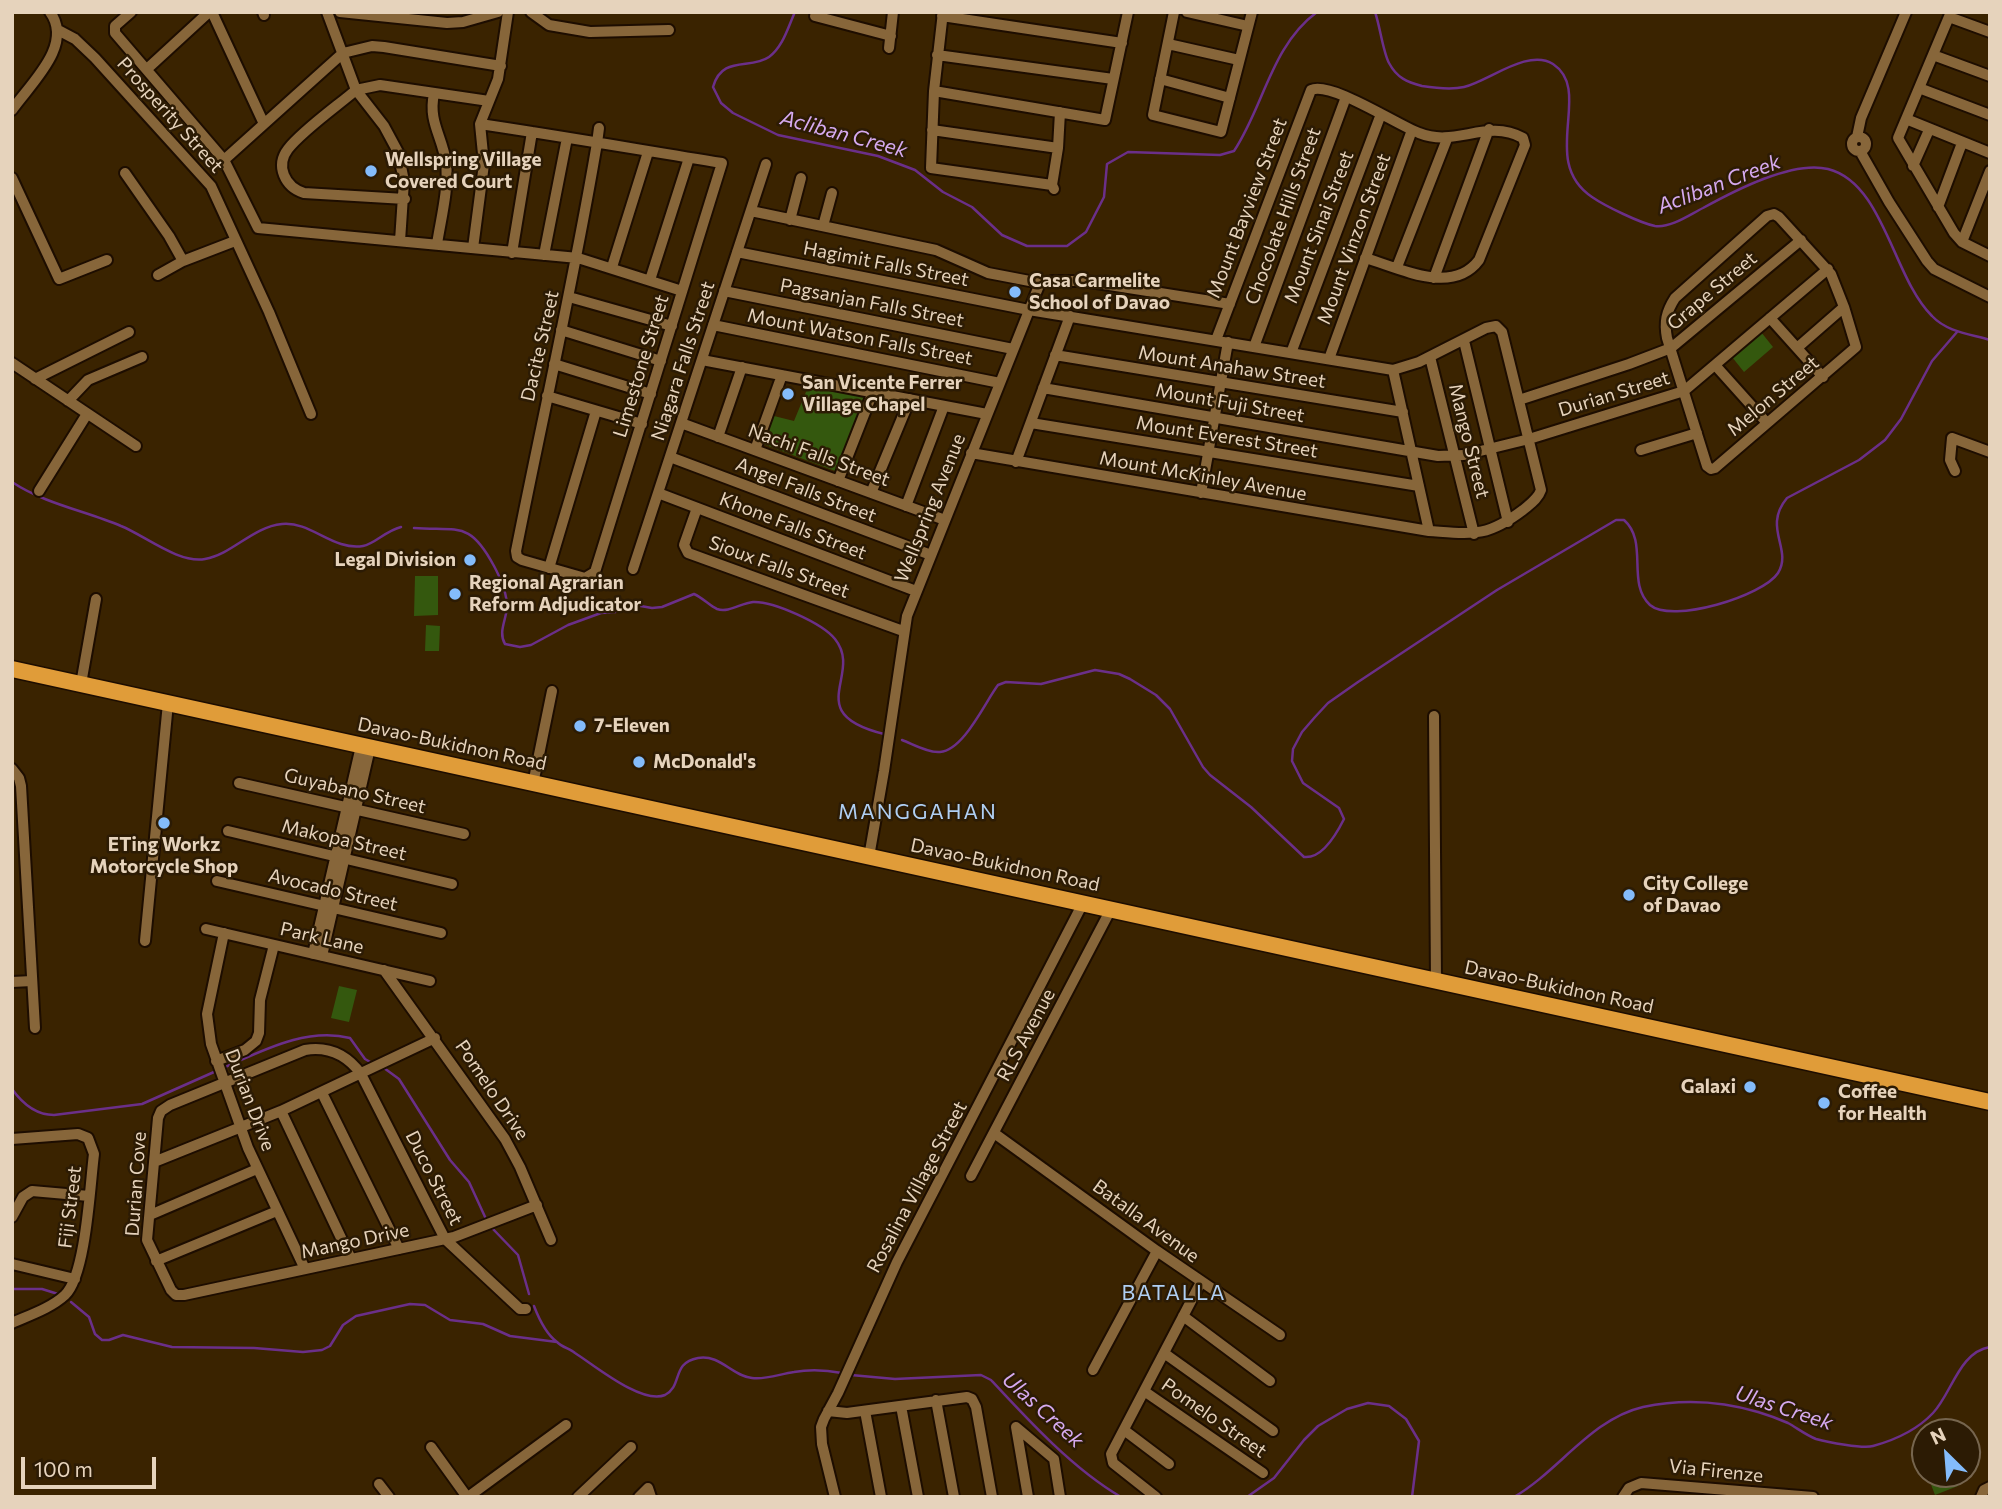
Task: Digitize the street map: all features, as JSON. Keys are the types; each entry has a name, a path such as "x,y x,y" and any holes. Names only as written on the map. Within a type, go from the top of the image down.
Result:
{"highway":[{"name":"Davao-Bukidnon Road","path":"12,669 1111,909 1989,1106"}],"street":[{"path":"131,12 114,30 224,160 258,228 578,258 682,291"},
{"path":"147,69 210,12 264,124"},
{"path":"327,12 356,90 384,126 402,164 405,198 400,240"},
{"path":"340,12 447,23 463,22 498,12"},
{"path":"473,248 484,164 480,124 501,66 508,12"},
{"path":"531,12 549,25 590,32 669,30"},
{"path":"545,12 549,25"},
{"path":"889,48 893,12"},
{"path":"933,91 1105,120 1128,12"},
{"path":"1174,12 1153,115 1221,132 1251,12"},
{"path":"1187,12 1248,26"},
{"path":"1906,12 1861,118 1857,136 1862,137 1866,144 1860,151 1927,261 1945,275 1990,297"},
{"path":"12,110 55,49 58,30 52,13"},
{"path":"1060,112 1054,188 931,168 933,91 942,14 1122,43"},
{"path":"1990,32 1950,15 1898,138 1954,233 1962,242 1990,256"},
{"path":"815,16 846,18 891,36"},
{"name":"Prosperity Street","path":"58,30 75,39 95,58 211,186 269,312 311,414"},
{"path":"1168,44 1239,60"},
{"path":"224,160 343,53 372,46 501,66"},
{"path":"937,55 1113,79"},
{"path":"1933,55 1990,76"},
{"path":"1160,79 1230,98"},
{"path":"405,198 304,193 295,190 287,181 281,169 283,158 288,149 356,90 380,85 489,102"},
{"path":"1919,88 1990,115"},
{"name":"Mount Bayview Street","path":"1201,493 1220,384 1222,341 1230,304 1309,92 1313,89 1346,97"},
{"path":"434,94 432,116 442,146 446,175 436,244"},
{"path":"1346,97 1431,137 1447,139 1489,130 1508,132 1525,140 1479,260 1461,275 1447,279 1434,278 1365,258"},
{"name":"Chocolate Hills Street","path":"1254,346 1346,97"},
{"name":"Mount Sinai Street","path":"1291,353 1381,114"},
{"path":"1906,119 1990,153"},
{"path":"480,124 688,158 650,279"},
{"name":"Dacite Street","path":"550,568 522,560 517,557 516,551 578,258 600,128"},
{"path":"932,130 1058,148"},
{"name":"Mount Vinzon Street","path":"1329,359 1412,130"},
{"path":"1434,278 1489,130"},
{"path":"1913,166 1929,130"},
{"path":"512,253 532,132"},
{"path":"544,255 567,138"},
{"path":"1397,267 1447,139"},
{"path":"1938,207 1962,143"},
{"path":"612,267 648,152"},
{"name":"Limestone Street","path":"550,568 585,578 595,572 722,163 688,158"},
{"name":"Niagara Falls Street","path":"633,569 766,164"},
{"path":"1962,242 1990,171"},
{"path":"125,173 183,261"},
{"path":"790,220 801,177"},
{"path":"12,178 60,279 107,260"},
{"path":"822,226 832,192"},
{"path":"751,211 936,250 978,270 1046,282 1084,281 1230,304"},
{"path":"1641,450 1697,433 1665,321 1675,298 1767,216 1774,214 1828,269 1835,280 1844,307 1797,348"},
{"name":"Grape Street","path":"1519,400 1671,348 1801,240"},
{"path":"158,275 183,261 235,241"},
{"name":"Hagimit Falls Street","path":"737,253 1029,310 1393,370"},
{"name":"Durian Street","path":"1411,451 1455,457 1529,439 1684,391 1828,269"},
{"name":"Wellspring Avenue","path":"869,857 903,631 916,591 1013,349 1029,310 1046,282"},
{"name":"Pagsanjan Falls Street","path":"724,291 1013,349"},
{"path":"569,297 672,326"},
{"name":"Melon Street","path":"1697,433 1707,466 1715,468 1823,377 1856,347 1844,307"},
{"path":"1016,462 1070,316"},
{"path":"1770,318 1823,377"},
{"name":"Mount Watson Falls Street","path":"713,325 1000,383"},
{"path":"1429,531 1393,370 1430,357 1496,326 1502,332 1541,493 1508,522 1487,532 1474,534"},
{"path":"561,330 661,360"},
{"path":"35,379 129,332"},
{"path":"1464,341 1508,522"},
{"name":"Mount Anahaw Street","path":"1055,355 1403,412"},
{"path":"68,401 88,380 142,357"},
{"name":"Mango Street","path":"1430,357 1474,534"},
{"path":"702,360 987,414"},
{"path":"12,363 136,446"},
{"path":"554,364 651,394"},
{"path":"1715,365 1767,423"},
{"path":"719,436 741,367"},
{"path":"755,450 782,375"},
{"name":"Mount Fuji Street","path":"1043,388 1411,451"},
{"path":"838,481 873,392"},
{"path":"547,396 642,425"},
{"path":"872,493 910,399"},
{"path":"906,506 944,406"},
{"path":"550,568 596,411"},
{"path":"40,491 87,414"},
{"name":"Nachi Falls Street","path":"681,423 945,520"},
{"name":"Mount Everest Street","path":"1031,423 1419,486"},
{"path":"1955,471 1949,450 1952,438 1990,452"},
{"name":"Mount McKinley Avenue","path":"971,453 1429,531 1474,534"},
{"name":"Angel Falls Street","path":"670,457 931,555"},
{"name":"Khone Falls Street","path":"658,493 916,591"},
{"name":"Sioux Falls Street","path":"697,508 684,545 688,553 903,631"},
{"path":"81,684 96,599"},
{"path":"533,784 552,691"},
{"path":"145,941 168,703"},
{"path":"1434,716 1436,982"},
{"path":"317,955 366,747"},
{"path":"12,769 21,786 17,834 35,1028"},
{"name":"Guyabano Street","path":"239,783 464,834"},
{"name":"Makopa Street","path":"228,831 452,884"},
{"name":"Avocado Street","path":"217,881 441,933"},
{"name":"Rosalina Village Street","path":"835,1497 821,1427 897,1262 1083,903"},
{"name":"RLS Avenue","path":"971,1177 1111,909"},
{"name":"Park Lane","path":"206,929 430,981"},
{"name":"Durian Drive","path":"224,933 207,1014 211,1044 257,1168 305,1269"},
{"path":"216,1060 245,1050 257,1041 260,1000 274,945"},
{"name":"Pomelo Drive","path":"384,970 435,1038 512,1150 551,1240"},
{"path":"12,982 32,981"},
{"path":"153,1162 322,1093 435,1038"},
{"path":"225,1082 315,1048 339,1054 353,1063 361,1074"},
{"name":"Duco Street","path":"361,1074 445,1239 520,1308 526,1309"},
{"name":"Durian Cove","path":"176,1295 147,1240 153,1162 161,1111 225,1082"},
{"path":"322,1093 399,1249"},
{"path":"281,1111 351,1259"},
{"name":"Batalla Avenue","path":"994,1133 1157,1251 1280,1335"},
{"name":"Fiji Street","path":"12,1139 78,1134 88,1138 94,1153 80,1262 75,1279"},
{"path":"150,1215 257,1168"},
{"path":"12,1217 30,1186 89,1196"},
{"name":"Mango Drive","path":"176,1295 445,1239 470,1232 537,1205"},
{"path":"156,1261 277,1211"},
{"path":"1093,1370 1157,1251"},
{"path":"12,1264 75,1279 68,1292 56,1301 12,1323"},
{"path":"1156,1497 1110,1458 1201,1282"},
{"path":"1183,1316 1270,1381"},
{"path":"1164,1353 1273,1431"},
{"name":"Pomelo Street","path":"1144,1391 1263,1474"},
{"path":"828,1411 847,1413 963,1396 972,1399 992,1497"},
{"path":"936,1400 954,1497"},
{"path":"901,1406 918,1497"},
{"path":"865,1411 881,1497"},
{"path":"431,1447 467,1497 566,1425"},
{"path":"1028,1497 1016,1427 1054,1459 1060,1497"},
{"path":"1124,1430 1169,1464"},
{"path":"578,1497 631,1447"},
{"path":"1661,1483 1663,1497"},
{"name":"Via Firenze","path":"1623,1497 1634,1485 1661,1483 1812,1497"},
{"path":"379,1484 389,1497"},
{"path":"1981,1497 1984,1490 1990,1487"},
{"path":"639,1497 649,1488 652,1497"}],"green space":[{"path":"1761,332 1773,347 1744,372 1732,357"},
{"path":"808,387 866,397 838,472 763,444 774,416 794,421"},
{"path":"415,576 438,576 438,615 414,616"},
{"path":"426,625 440,626 439,651 425,651"},
{"path":"339,986 357,990 349,1022 331,1018"},
{"path":"1932,1488 1953,1488 1935,1495"}],"waterway":[{"name":"Acliban Creek","path":"795,12 782,42 774,53 762,61 730,67 717,77 713,87 721,103 733,113 778,135 878,156 915,170 943,192 972,207 1002,235 1027,246 1067,246 1086,232 1104,197 1107,164 1128,152 1220,155 1234,151 1278,59 1301,26 1317,12"},
{"name":"Acliban Creek","path":"1375,12 1392,68 1407,81 1422,86 1459,88 1520,63 1543,60 1553,64 1564,76 1569,91 1567,146 1569,165 1577,182 1598,201 1649,224 1661,226 1674,223 1747,186 1798,169 1828,169 1847,178 1875,212 1907,279 1932,316 1952,329 1990,340"},
{"path":"902,740 931,751 949,749 973,724 998,685 1006,682 1041,684 1095,670 1119,674 1156,695 1170,709 1210,775 1251,807 1304,857 1311,857 1323,850 1344,819 1339,808 1303,783 1292,761 1293,749 1302,732 1328,703 1497,590 1616,520 1624,520 1635,539 1639,586 1643,596 1650,605 1661,610 1677,611 1717,605 1769,582 1782,564 1777,519 1787,498 1859,460 1885,440 1901,419 1932,361 1957,332"},
{"path":"12,482 52,502 121,526 173,553 195,559 205,559 225,552 261,530 282,524 303,527 352,546 367,545 401,527"},
{"path":"414,528 462,531 470,535 486,552 505,591 507,607 502,635 505,644 520,647 531,645 568,625 601,613 615,612 635,605 662,607 694,594 714,608 722,610 753,602 772,605 797,614 829,633 842,653 839,704 845,715 859,725 884,734"},
{"path":"223,1068 285,1042 334,1035 350,1038 365,1059 372,1063"},
{"path":"384,1068 399,1079 450,1160 469,1182 486,1219"},
{"path":"12,1089 30,1107 41,1113 54,1115 142,1104 214,1072"},
{"path":"492,1228 518,1255 529,1294"},
{"path":"12,1289 42,1289 58,1294"},
{"path":"71,1302 89,1317 95,1334 102,1340 123,1335 172,1347 254,1348 303,1352 322,1350 330,1346 343,1325 356,1316 410,1304 425,1305 450,1320 483,1324 510,1336 557,1342"},
{"name":"Ulas Creek","path":"534,1306 546,1331 559,1344 618,1382 655,1397 670,1391 684,1365 698,1358 713,1359 752,1378 767,1378 806,1370 842,1373"},
{"name":"Ulas Creek","path":"1514,1497 1546,1474 1607,1422 1624,1413 1657,1404 1701,1402 1730,1405 1788,1423 1816,1439 1861,1447 1881,1444 1905,1434 1927,1419 1940,1405 1963,1365 1979,1350 1990,1347"},
{"name":"Ulas Creek","path":"851,1375 895,1379 981,1375 991,1380 1036,1427 1086,1473 1121,1497"},
{"name":"Ulas Creek","path":"1247,1497 1274,1478 1318,1426 1347,1409 1368,1403 1389,1406 1406,1419 1419,1441 1412,1497"}],"place":[{"name":"Wellspring Village Covered Court","path":"371,171"},
{"name":"Casa Carmelite School of Davao","path":"1015,292"},
{"name":"San Vicente Ferrer Village Chapel","path":"788,394"},
{"name":"Legal Division","path":"470,560"},
{"name":"Regional Agrarian Reform Adjudicator","path":"455,594"},
{"name":"7-Eleven","path":"580,726"},
{"name":"McDonald's","path":"639,762"},
{"name":"ETing Workz Motorcycle Shop","path":"164,823"},
{"name":"City College of Davao","path":"1629,895"},
{"name":"Galaxi","path":"1750,1087"},
{"name":"Coffee for Health","path":"1824,1103"}],"district":[{"name":"MANGGAHAN","path":"918,812"},
{"name":"BATALLA","path":"1174,1293"}]}
